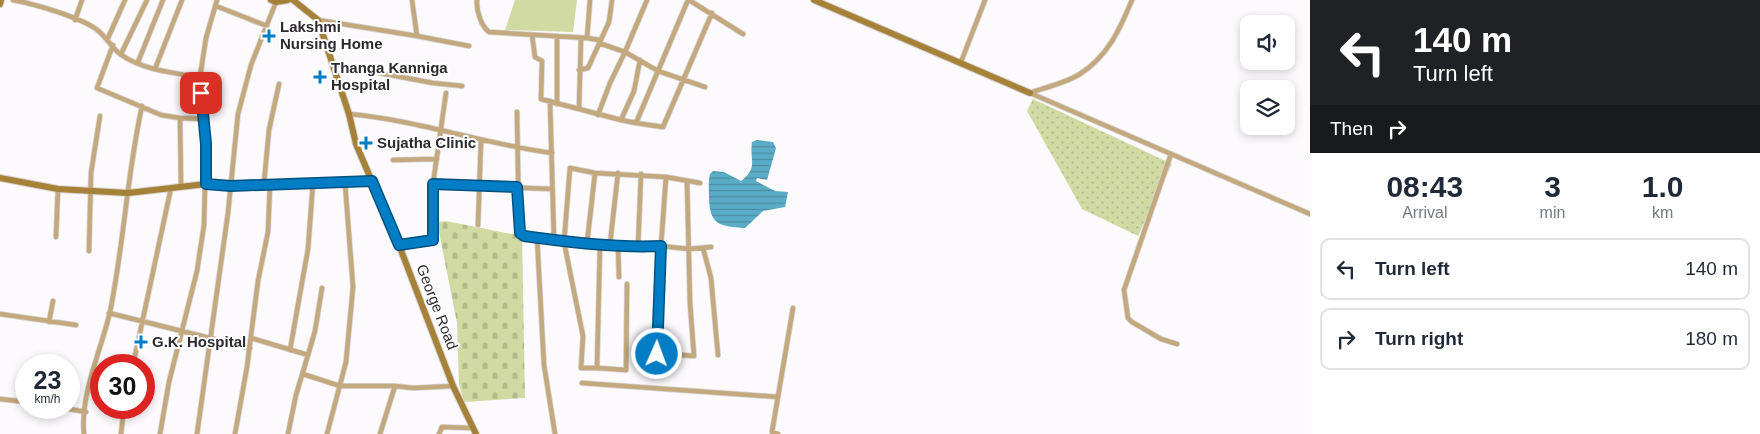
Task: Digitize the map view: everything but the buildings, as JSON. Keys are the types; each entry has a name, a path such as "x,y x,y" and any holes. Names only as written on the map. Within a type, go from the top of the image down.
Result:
{"street":[{"path":"0,4 1,0"},
{"path":"13,0 41,7 95,28 108,38 121,54 138,62 155,69 200,77"},
{"path":"75,20 82,0"},
{"path":"108,38 125,0"},
{"path":"121,54 147,0"},
{"path":"138,62 163,0"},
{"path":"155,69 182,0"},
{"path":"160,434 169,382 202,247 206,184 200,77 206,38 218,0"},
{"path":"197,434 231,186 238,114 251,65 268,26 273,1 288,0"},
{"path":"293,0 318,20 469,46"},
{"path":"412,0 417,36"},
{"path":"477,0 480,18 488,32 587,38 599,41 625,52 658,71 705,88"},
{"path":"587,38 590,0"},
{"path":"579,70 588,68 609,22 612,0"},
{"path":"598,115 610,83 647,0"},
{"path":"636,123 689,0 743,34"},
{"path":"814,0 1310,214"},
{"path":"961,62 984,0"},
{"path":"1030,93 1080,75 1108,50 1117,36 1132,0"},
{"path":"216,6 268,26"},
{"path":"532,35 535,57 542,61 541,98 598,115 663,127 712,13"},
{"name":"George Road","path":"318,20 349,114 356,144 399,245 453,386 474,431"},
{"path":"557,36 557,104"},
{"path":"579,109 581,38"},
{"path":"113,46 97,88 161,115 203,119"},
{"path":"621,120 634,91 640,60"},
{"path":"332,64 433,83 462,86"},
{"path":"235,434 250,348 258,280 268,232 269,130 279,84"},
{"path":"399,245 433,240 433,184 446,93"},
{"path":"550,101 554,241"},
{"path":"84,434 83,424 93,368 110,313 134,144 142,106"},
{"path":"517,112 517,187 520,233 554,241 587,244 638,247 661,246 689,249 710,247"},
{"path":"349,114 384,117 440,129 481,141 552,153"},
{"path":"89,251 94,147 100,116"},
{"path":"180,118 181,186"},
{"path":"478,225 481,141"},
{"path":"1171,154 1124,290 1128,318 1161,339 1178,344"},
{"path":"393,160 437,159"},
{"path":"628,284 626,370 581,368 583,336 564,242 570,168 595,173 641,174 700,183"},
{"path":"587,244 595,173"},
{"path":"610,244 618,174"},
{"path":"638,247 638,206 641,174"},
{"path":"666,177 661,222 657,354 659,355 694,356 687,182"},
{"path":"0,178 58,189 128,193 206,184 231,186 267,183 372,181"},
{"path":"290,350 308,249 313,183"},
{"path":"327,434 335,397 340,386 351,325 353,287 345,183"},
{"path":"433,184 552,189"},
{"path":"135,354 171,188"},
{"path":"56,237 58,189"},
{"path":"537,238 544,365 554,434"},
{"path":"597,368 600,244"},
{"path":"618,245 619,277"},
{"path":"703,248 711,278 718,355"},
{"path":"288,434 315,331 322,288"},
{"path":"49,322 53,301"},
{"path":"778,434 772,432 793,308"},
{"path":"110,313 250,348"},
{"path":"0,314 76,325"},
{"path":"251,338 308,355"},
{"path":"303,374 340,386 395,386 413,388 453,386"},
{"path":"582,383 778,397"},
{"path":"380,434 395,386"},
{"path":"0,399 15,401"},
{"path":"80,411 86,412"},
{"path":"121,434 123,419"},
{"path":"439,434 442,427 474,431"}],"green space":[{"path":"515,0 577,0 573,32 505,30"},
{"path":"1033,99 1172,164 1138,236 1082,209 1027,111"},
{"path":"446,221 522,236 525,398 464,402 459,384 457,323 437,222"}],"water":[{"path":"757,140 773,142 776,148 767,180 757,178 756,181 775,191 788,192 785,207 763,211 745,228 718,223 714,219 710,207 710,174 713,171 724,172 741,181 747,176 752,167 752,142"}],"place":[{"name":"Lakshmi Nursing Home","path":"269,36"},
{"name":"Thanga Kanniga Hospital","path":"320,77"},
{"name":"Sujatha Clinic","path":"366,143"},
{"name":"G.K. Hospital","path":"141,342"}],"route":[{"path":"201,93 206,144 206,184 231,186 264,183 372,181 399,245 433,240 433,184 517,187 518,224 520,233 524,236 564,242 638,247 661,246 657,354"}]}
